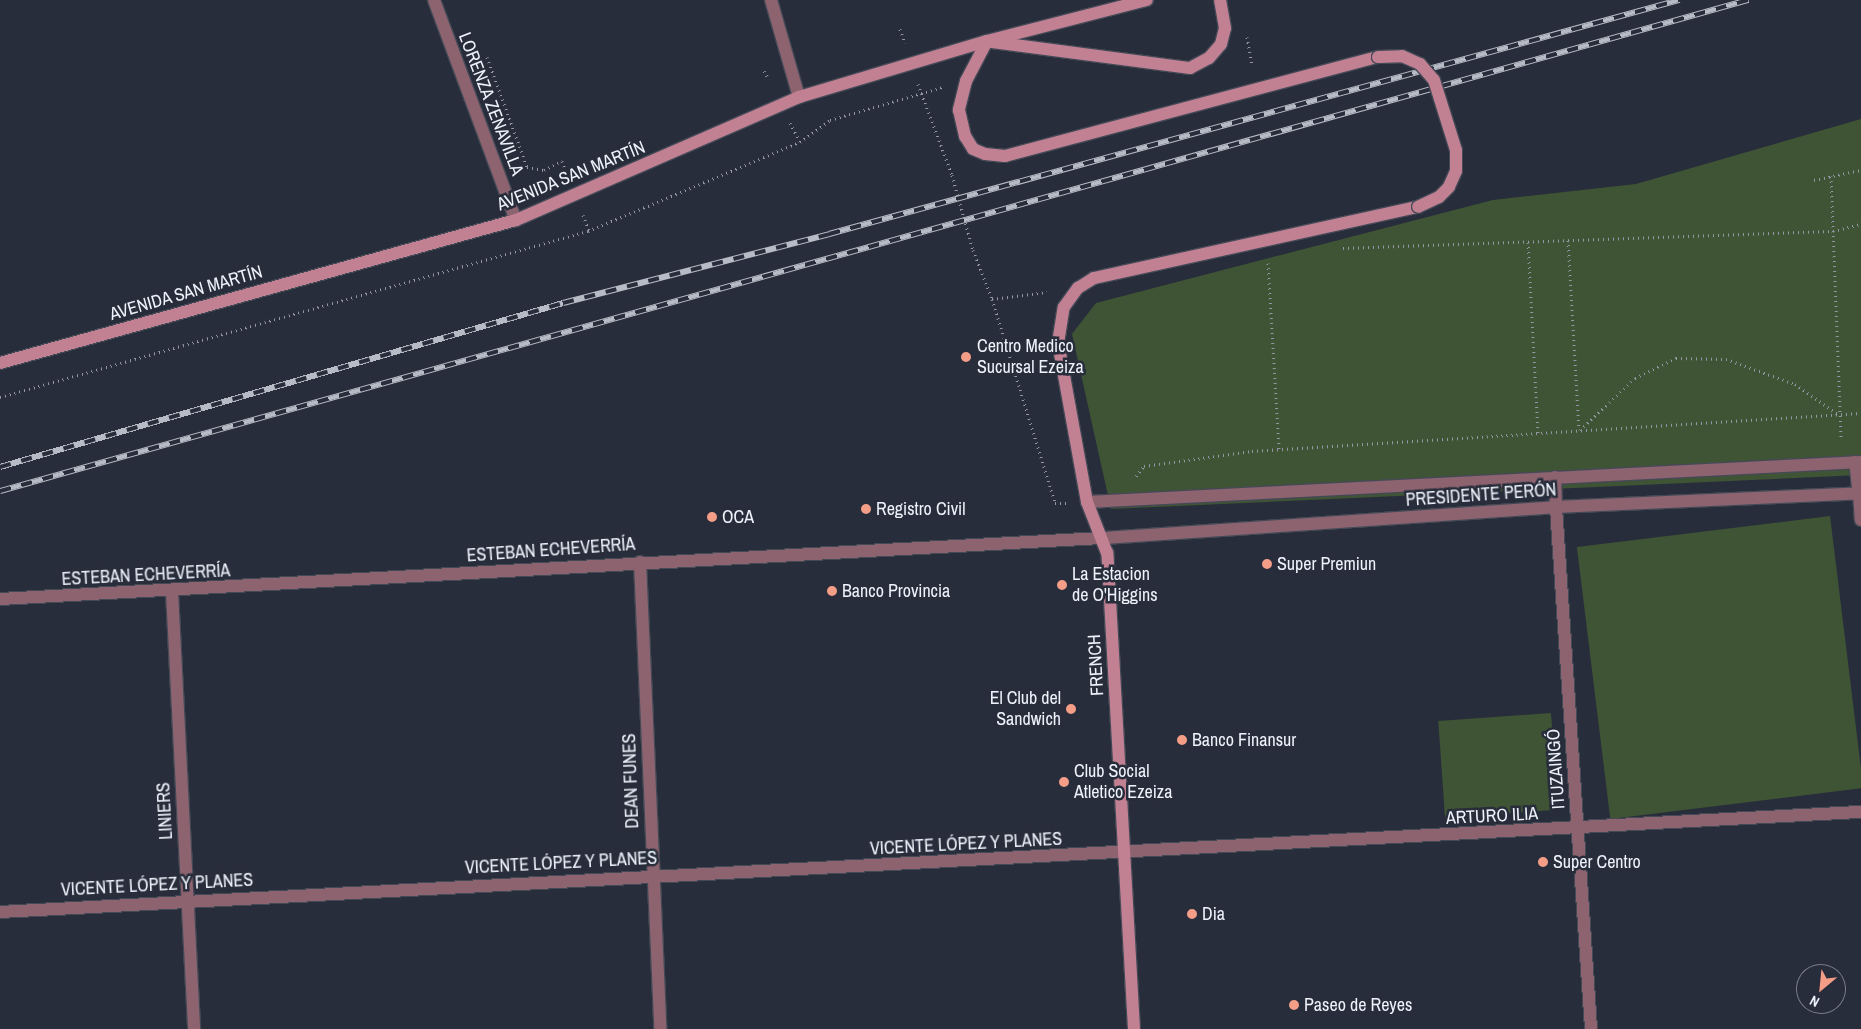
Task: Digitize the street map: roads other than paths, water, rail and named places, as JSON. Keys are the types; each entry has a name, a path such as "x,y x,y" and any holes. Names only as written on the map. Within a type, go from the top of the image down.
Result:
{"street":[{"name":"LORENZA ZENAVILLA","path":"434,0 516,220"},
{"path":"771,0 799,97"},
{"path":"987,42 1190,68 1209,58 1221,44 1225,28 1220,0"},
{"name":"AVENIDA SAN MARTÍN","path":"0,363 516,220 799,97 911,63 1140,1"},
{"name":"FRENCH","path":"987,42 966,81 959,110 965,136 973,149 985,154 1005,156 1378,57 1402,56 1420,64 1434,80 1456,150 1456,171 1449,187 1439,197 1418,207 1094,278 1078,288 1064,306 1058,343 1087,502 1103,538 1134,1029"},
{"path":"1087,502 1858,462 1861,520"},
{"name":"ITUZAINGÓ","path":"1555,477 1591,1029"},
{"name":"PRESIDENTE PERÓN","path":"1103,538 1556,507 1860,493"},
{"name":"ESTEBAN ECHEVERRÍA","path":"0,599 172,592 640,562 1103,538"},
{"name":"DEAN FUNES","path":"640,562 660,1029"},
{"name":"LINIERS","path":"172,592 194,1029"},
{"name":"ARTURO ILIA","path":"1124,854 1861,812"},
{"name":"VICENTE LÓPEZ Y PLANES","path":"0,912 187,900 652,876 1124,854"}],"railway":[{"path":"0,467 563,303 829,234 1679,0"},
{"path":"0,491 1748,0"}],"place":[{"name":"Centro Medico Sucursal Ezeiza","path":"966,357"},
{"name":"Registro Civil","path":"866,509"},
{"name":"OCA","path":"712,517"},
{"name":"Super Premiun","path":"1267,564"},
{"name":"La Estacion de O'Higgins","path":"1062,585"},
{"name":"Banco Provincia","path":"832,591"},
{"name":"El Club del Sandwich","path":"1071,709"},
{"name":"Banco Finansur","path":"1182,740"},
{"name":"Club Social Atletico Ezeiza","path":"1064,782"},
{"name":"Super Centro","path":"1543,862"},
{"name":"Dia","path":"1192,914"},
{"name":"Paseo de Reyes","path":"1294,1005"}]}
